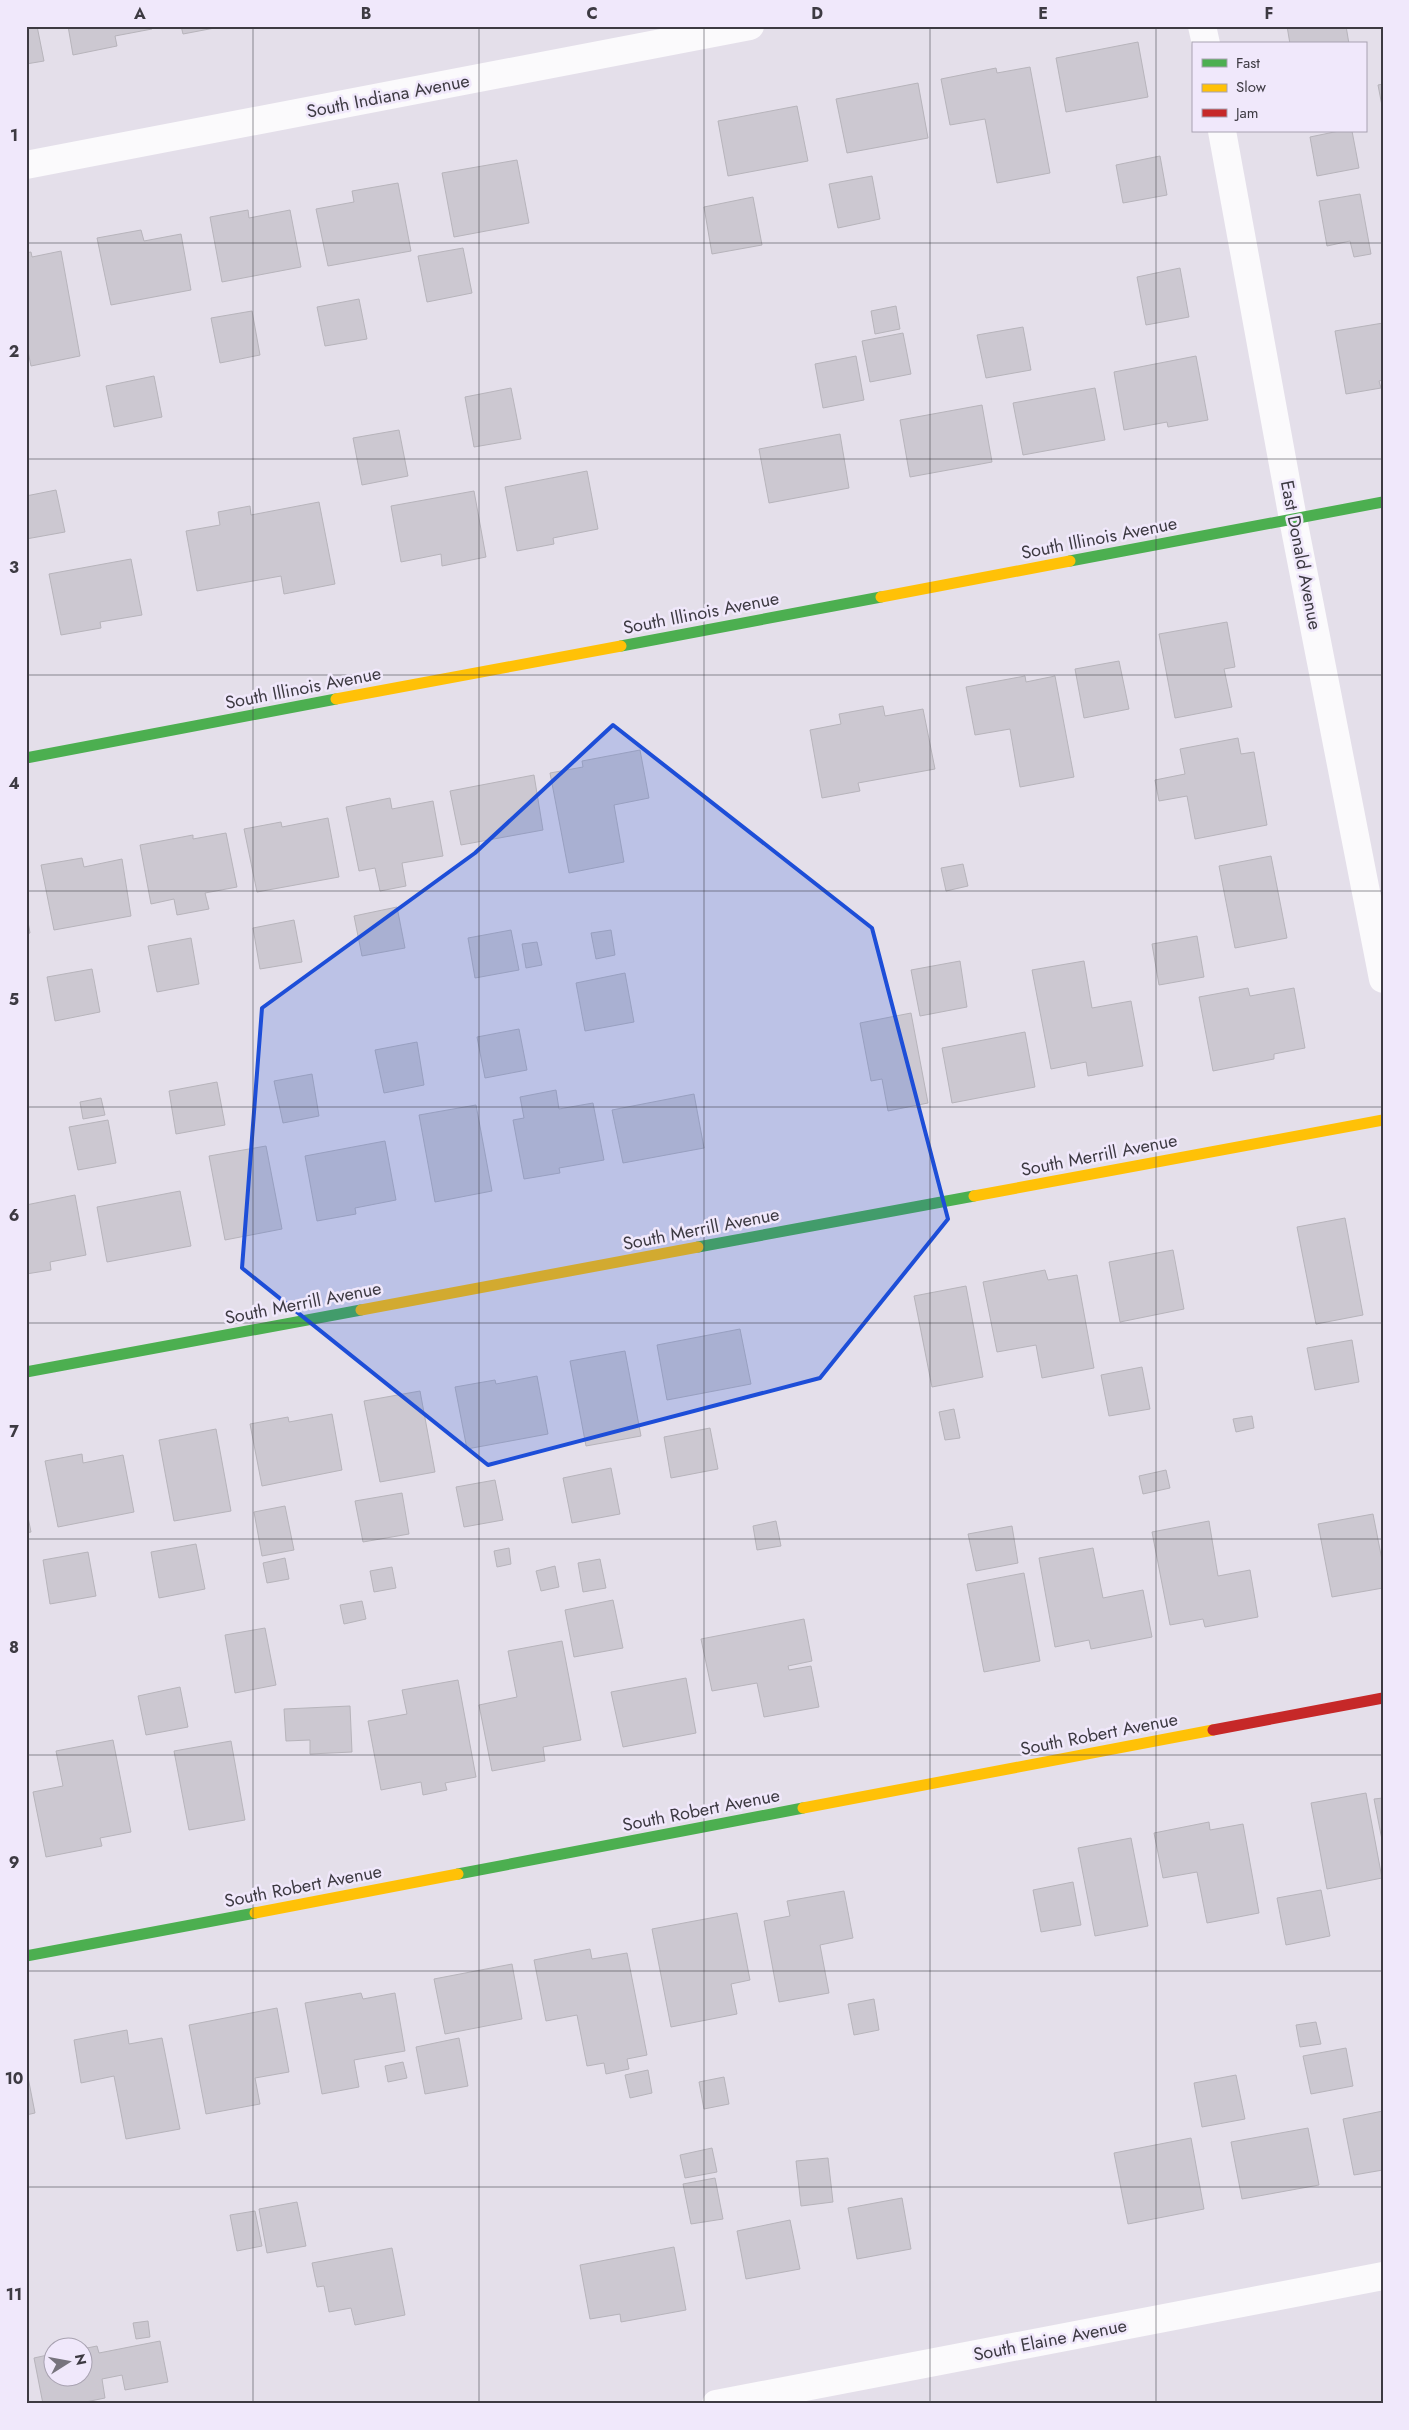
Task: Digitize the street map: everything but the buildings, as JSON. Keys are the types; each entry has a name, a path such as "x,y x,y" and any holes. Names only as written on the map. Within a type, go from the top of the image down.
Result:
{"street":[{"name":"South Indiana Avenue","path":"26,165 750,26"},
{"path":"1202,26 1206,42"},
{"name":"East Donald Avenue","path":"1222,132 1293,519 1383,979"},
{"name":"South Illinois Avenue","path":"26,758 1383,502"},
{"name":"South Merrill Avenue","path":"26,1372 1383,1120"},
{"name":"South Robert Avenue","path":"26,1956 1383,1698"},
{"name":"South Elaine Avenue","path":"716,2404 1383,2276"}],"highlighted area":[{"path":"613,725 872,928 948,1219 820,1378 488,1465 242,1268 262,1008 475,853"}],"traffic: fast":[{"path":"1070,561 1383,502"},
{"path":"621,646 881,597"},
{"path":"26,758 336,699"},
{"path":"698,1247 974,1196"},
{"path":"26,1372 361,1310"},
{"path":"458,1874 803,1808"},
{"path":"26,1956 255,1913"}],"traffic: slow":[{"path":"881,597 1070,561"},
{"path":"336,699 621,646"},
{"path":"974,1196 1383,1120"},
{"path":"361,1310 698,1247"},
{"path":"803,1808 1213,1730"},
{"path":"255,1913 458,1874"}],"traffic: jam":[{"path":"1213,1730 1383,1698"}]}
